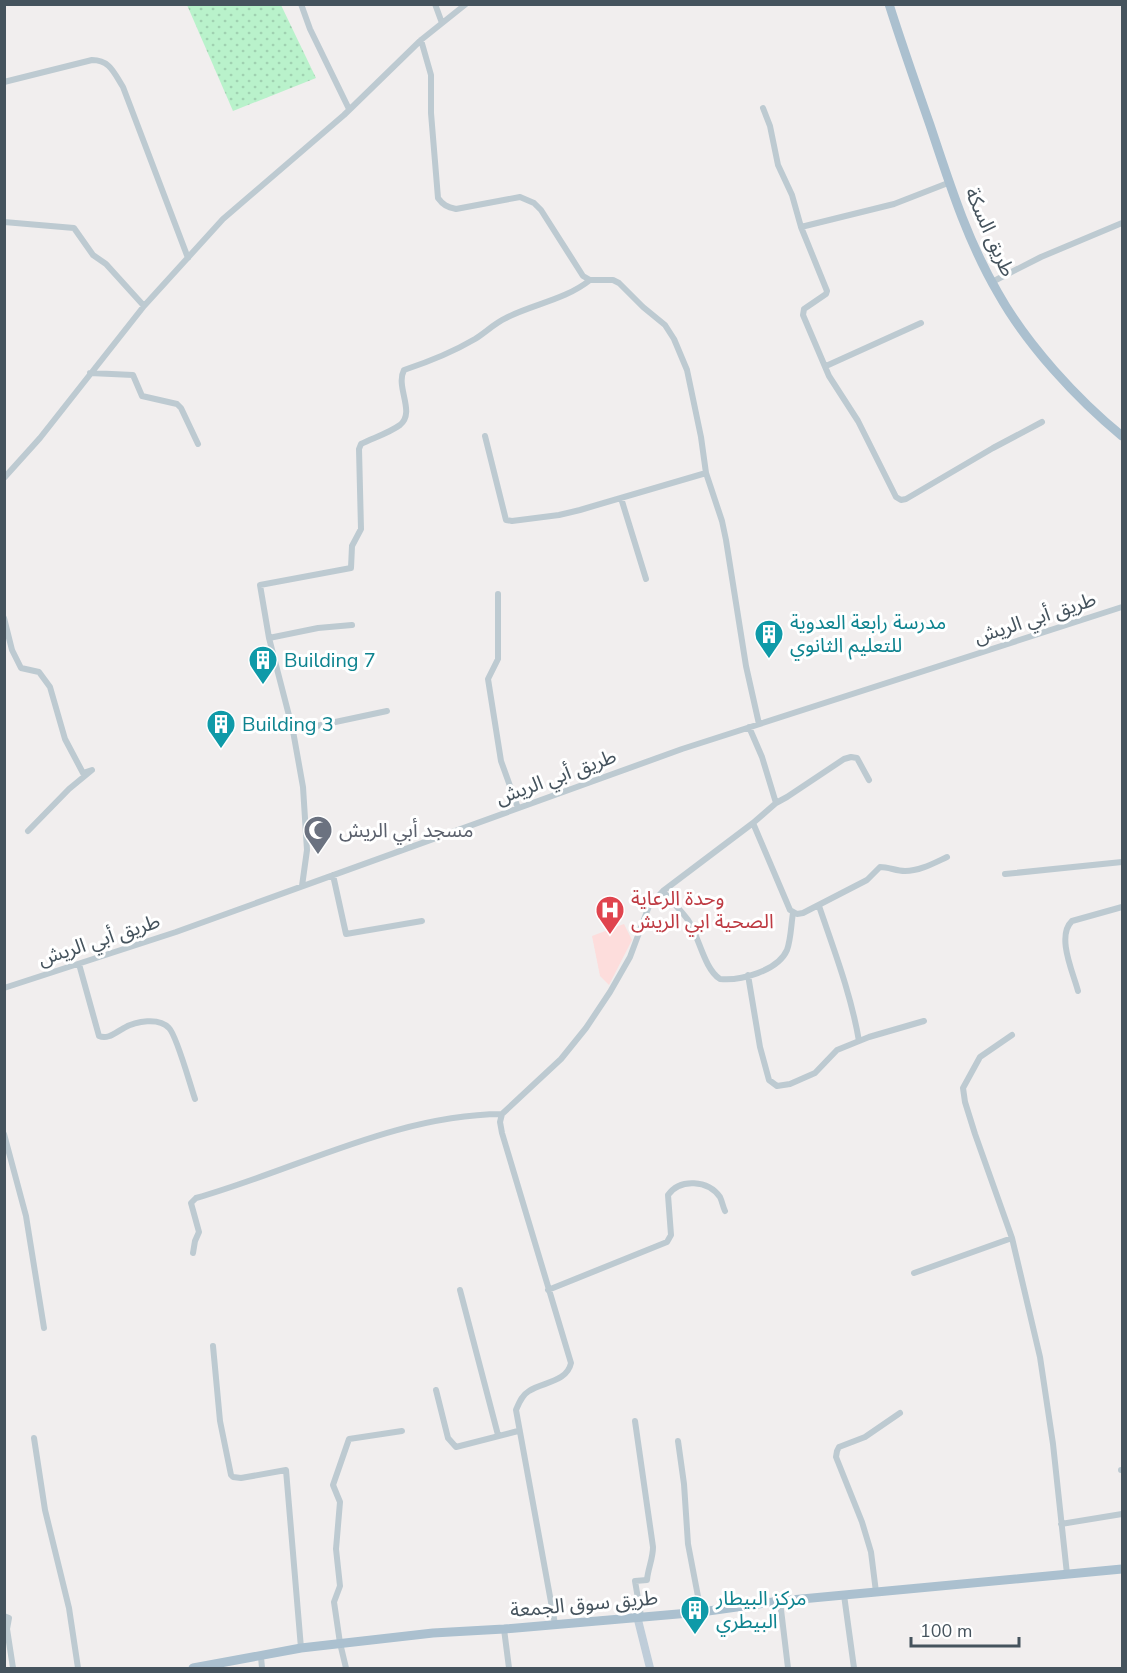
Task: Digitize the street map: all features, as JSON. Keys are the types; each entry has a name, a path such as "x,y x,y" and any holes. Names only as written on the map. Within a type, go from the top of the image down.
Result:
{"main road":[{"name":"طريق السكة","path":"889,4 948,183 978,256 992,282 1021,330 1105,422 1122,436"},
{"name":"طريق سوق الجمعة","path":"193,1668 301,1648 433,1633 701,1612 780,1601 1122,1569"},
{"path":"639,1616 650,1668"}],"street":[{"path":"301,4 310,29 350,109"},
{"path":"435,4 442,23"},
{"path":"4,478 40,438 144,306 223,219 350,109 421,40 466,4"},
{"path":"421,40 431,75 438,198 447,207 456,209 513,197 534,202 542,210 583,276 590,280 614,280 619,283 643,308 665,325 674,339 692,389 706,473 724,531 746,666 759,724"},
{"path":"4,82 92,60 107,63 123,87 188,258"},
{"path":"763,108 770,126 778,165 792,195 801,227 827,291 802,312 829,376 858,421 892,491 901,500 1042,422"},
{"path":"801,227 894,204 948,183"},
{"path":"4,222 74,228 93,255 106,264 144,306"},
{"path":"992,282 1041,257 1122,223"},
{"path":"302,886 307,850 303,786 293,731 269,638 260,585 351,568 352,546 361,529 359,449 361,444 399,425 405,419 400,382 404,370 450,352 476,339 504,319 561,297 590,280"},
{"path":"826,366 921,323"},
{"path":"90,373 133,375 142,396 177,404 181,408 198,444"},
{"path":"485,436 506,520 559,515 706,473"},
{"path":"621,498 646,579"},
{"path":"498,594 498,659 488,679 501,761 518,808"},
{"name":"طريق أبي الريش","path":"4,988 176,932 749,727 1122,607"},
{"path":"4,618 12,650 21,668 39,672 51,687 65,739 83,773 92,770 69,789 28,831"},
{"path":"269,638 318,628 352,625"},
{"path":"293,731 387,711"},
{"path":"749,727 762,757 776,803"},
{"path":"555,1624 516,1410 521,1398 528,1391 560,1377 570,1369 570,1354 502,1133 500,1122 502,1114 561,1059 586,1028 630,957 649,906 663,891 776,803 844,759 851,757 857,759 869,780"},
{"path":"663,891 689,922 716,976 727,980 772,966 786,953 793,913 753,823"},
{"path":"793,913 803,914 819,906 867,880 880,867 902,872 913,871 947,857"},
{"path":"1005,874 1122,862"},
{"path":"333,875 346,934 422,921"},
{"path":"819,906 849,994 859,1041"},
{"path":"1078,991 1064,940 1067,926 1072,921 1122,907"},
{"path":"79,964 99,1036 103,1038 109,1036 140,1022 165,1024 171,1029 195,1099"},
{"path":"748,975 760,1047 769,1080 777,1086 790,1084 815,1073 837,1050 924,1021"},
{"path":"1012,1035 980,1057 963,1088 975,1134 1012,1238 1046,1384 1067,1574"},
{"path":"193,1253 198,1232 191,1203 196,1198 285,1169 352,1143 407,1128 475,1114 502,1114"},
{"path":"4,1134 26,1216 44,1328"},
{"path":"549,1290 666,1242 671,1235 668,1195 674,1189 688,1184 702,1184 720,1198 725,1211"},
{"path":"914,1273 1012,1238"},
{"path":"460,1290 498,1435"},
{"path":"213,1346 220,1421 231,1475 234,1478 241,1478 286,1470 301,1648"},
{"path":"436,1390 448,1438 456,1447 518,1431"},
{"path":"876,1592 871,1552 837,1457 837,1451 839,1447 865,1437 900,1413"},
{"path":"635,1421 653,1547 653,1558 648,1567 647,1580 636,1581 639,1616"},
{"path":"346,1668 334,1602 340,1586 336,1549 340,1502 333,1485 349,1439 402,1431"},
{"path":"34,1438 45,1510 69,1608 78,1668"},
{"path":"678,1441 684,1484 688,1544 701,1612"},
{"path":"1060,1524 1122,1514"},
{"path":"844,1595 854,1668"},
{"path":"780,1601 788,1668"},
{"path":"4,1616 9,1618 7,1629 14,1668"},
{"path":"504,1629 509,1668"},
{"path":"261,1657 262,1668"}],"shaded area":[{"path":"624,924 632,940 609,985 600,976 592,936"}],"green space":[{"path":"187,5 281,5 316,78 233,111"}],"place":[{"name":"مدرسة رابعة العدوية للتعليم الثانوي","path":"769,660"},
{"name":"Building 7","path":"263,686"},
{"name":"Building 3","path":"221,750"},
{"name":"مسجد أبي الريش","path":"318,856"},
{"name":"وحدة الرعاية الصحية ابي الريش","path":"610,936"},
{"name":"مركز البيطار البيطري","path":"695,1636"}]}
